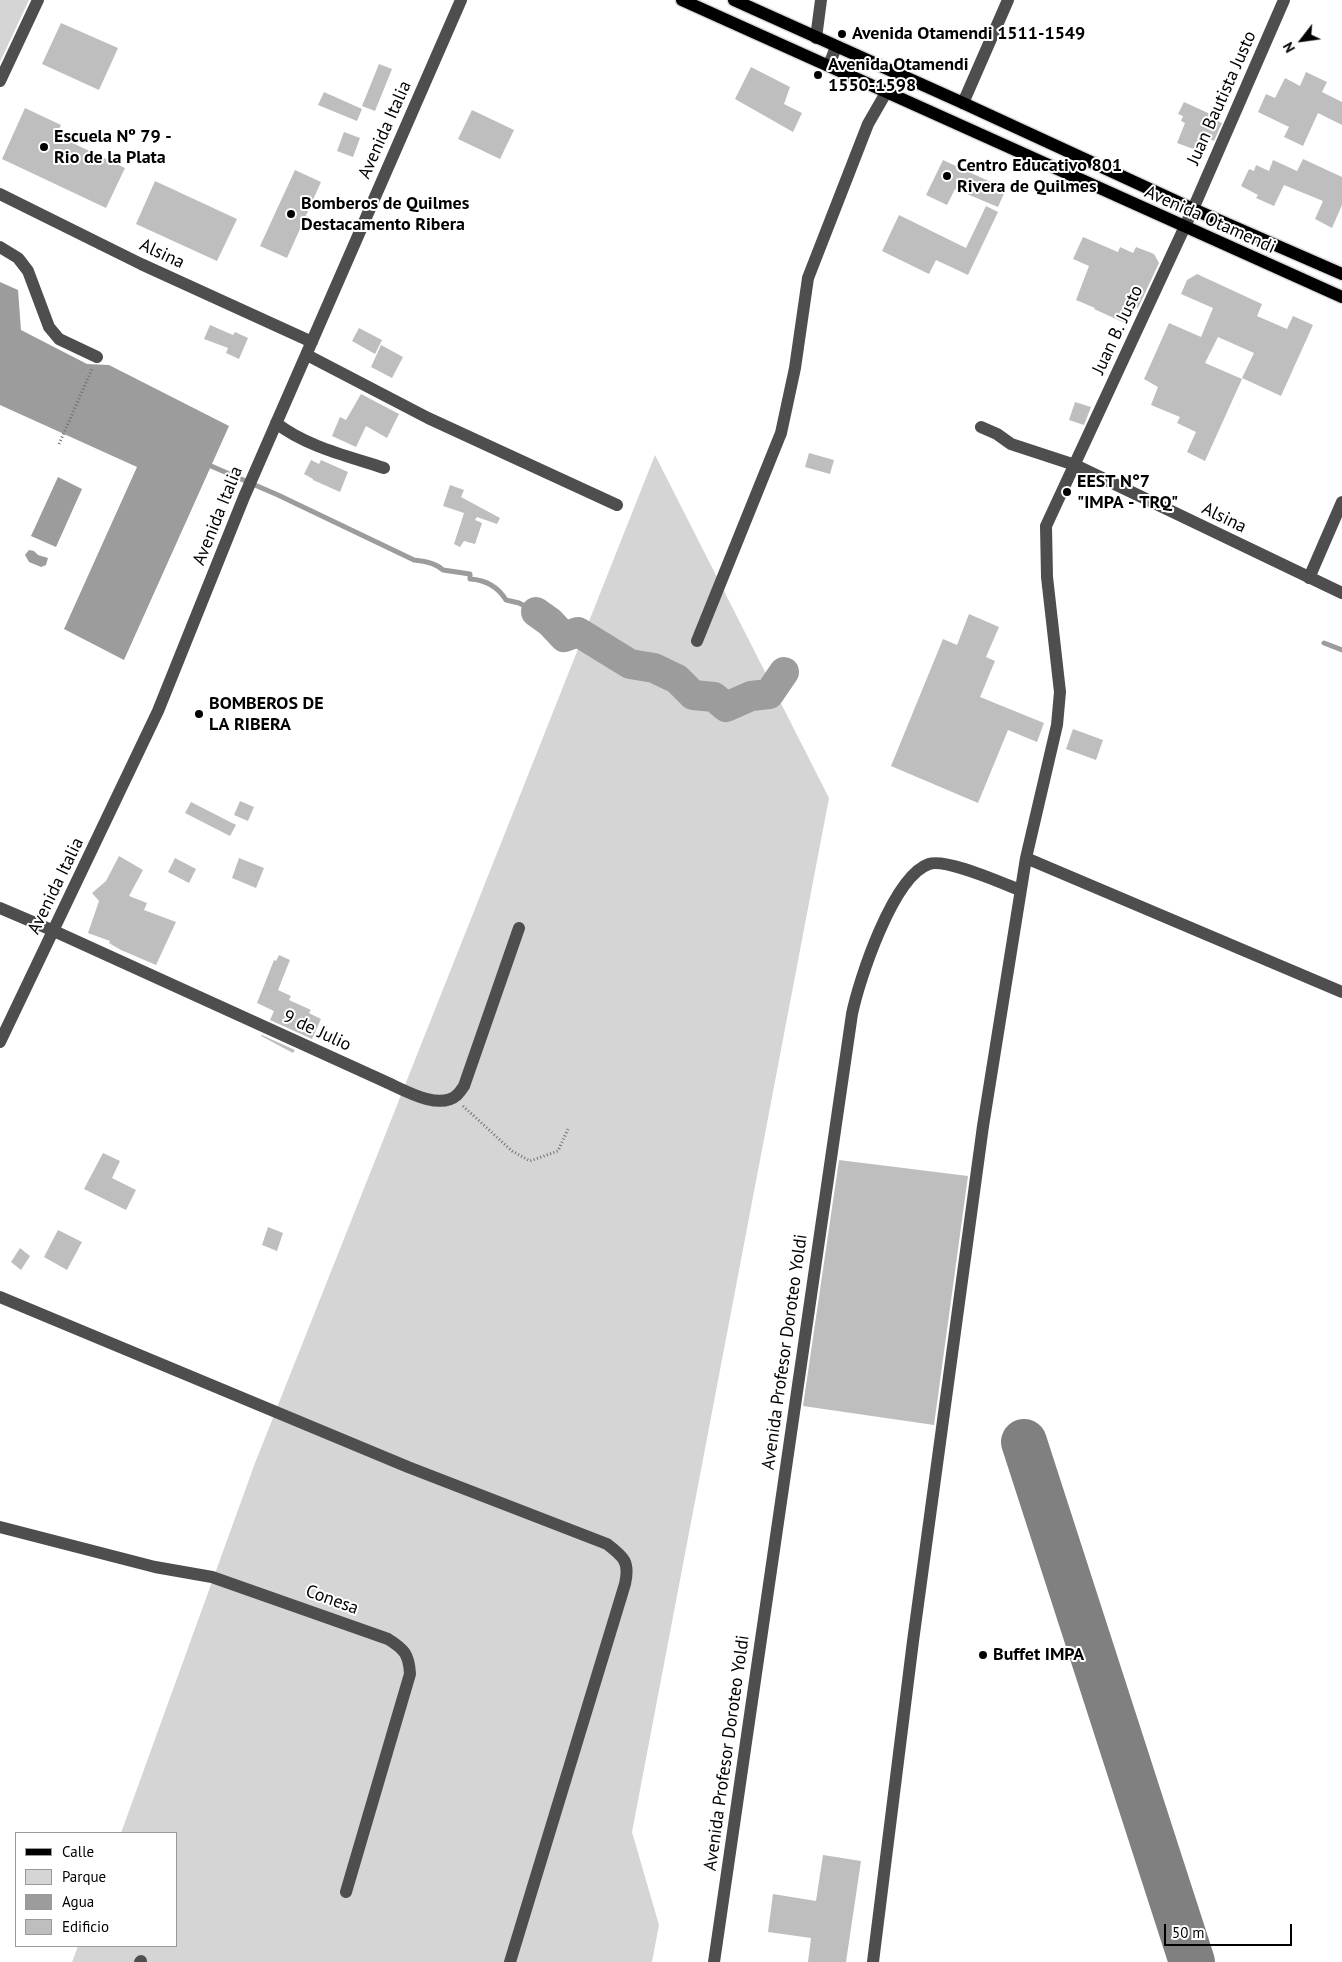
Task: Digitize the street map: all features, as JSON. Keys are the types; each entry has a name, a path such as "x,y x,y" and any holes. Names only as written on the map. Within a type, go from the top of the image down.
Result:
{"main road":[{"name":"Avenida Otamendi","path":"682,0 887,91 1184,228 1342,297"},
{"name":"Avenida Otamendi","path":"734,0 1193,209 1342,274"},
{"path":"796,51 802,31"}],"street":[{"path":"0,81 38,0"},
{"name":"Avenida Italia","path":"0,1042 158,711 244,497 461,0"},
{"path":"816,38 821,0"},
{"path":"963,103 1008,0"},
{"name":"Juan Bautista Justo","path":"1193,209 1284,0"},
{"path":"829,66 836,47"},
{"path":"697,641 782,433 796,368 808,278 868,124 887,91"},
{"name":"Alsina","path":"0,194 141,264 312,342"},
{"name":"Juan B. Justo","path":"872,1962 913,1641 982,1135 1020,890 1057,725 1060,692 1047,577 1046,526 1193,209"},
{"path":"0,247 18,258 28,272 49,327 59,340 96,360"},
{"path":"307,354 428,418 617,505"},
{"path":"276,424 309,443 384,468"},
{"name":"Alsina","path":"981,427 997,434 1011,444 1075,465 1342,593"},
{"path":"1309,578 1342,502"},
{"path":"1026,858 1342,992"},
{"name":"Avenida Profesor Doroteo Yoldi","path":"714,1962 850,1024 856,994 888,912 906,884 917,872 929,864 945,862 1020,890"},
{"name":"9 de Julio","path":"0,908 433,1102 444,1102 453,1098"},
{"path":"453,1098 464,1086 519,928"},
{"path":"0,1297 408,1467 607,1544 622,1556 628,1570 625,1584 510,1962"},
{"name":"Conesa","path":"0,1527 155,1567 212,1577 388,1639 402,1648 410,1662 410,1674 346,1892"}],"path":[{"path":"59,444 96,360"},
{"path":"453,1098 512,1151 530,1161 558,1151 568,1129"}],"green space":[{"path":"0,0 29,0 0,62"},
{"path":"655,455 829,798 632,1832 659,1925 652,1962 72,1962 78,1947 178,1947 178,1832 121,1832 255,1463"}],"water":[{"path":"0,282 18,290 21,330 87,364 109,365 229,426 124,660 64,629 137,467 0,405"},
{"path":"58,477 82,489 56,547 31,536"},
{"path":"29,550 48,558 46,565 41,567 29,562 25,555"}],"building":[{"path":"61,23 118,48 99,90 42,64"},
{"path":"379,64 392,69 375,111 362,106"},
{"path":"751,67 790,87 784,104 802,113 793,132 735,99"},
{"path":"1306,72 1327,82 1322,92 1342,102 1342,125 1318,113 1303,146 1284,137 1289,127 1258,112 1266,94 1275,98 1285,78 1300,86"},
{"path":"324,92 362,109 357,121 318,105"},
{"path":"1184,102 1219,118 1217,121 1222,123 1214,141 1204,136 1199,151 1177,143 1185,123 1181,121 1183,116 1178,114"},
{"name":"Escuela Nº 79 - Rio de la Plata","path":"25,108 61,125 56,135 125,168 106,208 2,159"},
{"path":"472,110 514,130 500,159 458,139"},
{"path":"344,132 360,138 353,157 337,151"},
{"path":"1303,159 1342,177 1342,205 1332,228 1315,219 1323,201 1284,185 1274,206 1256,198 1258,195 1241,186 1249,169 1254,171 1256,165 1269,171 1273,160 1297,171"},
{"path":"943,160 1006,189 998,207 955,189 947,205 926,195"},
{"name":"Bomberos de Quilmes Destacamento Ribera","path":"295,170 321,182 287,258 260,246"},
{"path":"155,181 237,219 217,261 136,224"},
{"path":"986,206 998,212 968,275 936,260 929,274 882,251 899,215 966,248"},
{"path":"1083,237 1118,252 1120,247 1133,253 1136,247 1154,254 1159,263 1138,308 1136,307 1127,324 1076,300 1089,266 1073,259"},
{"path":"1197,274 1262,304 1257,316 1287,329 1293,316 1313,325 1281,396 1242,378 1254,353 1218,337 1205,363 1242,379 1205,461 1187,452 1196,432 1177,423 1180,417 1151,405 1158,387 1144,379 1169,323 1201,337 1213,308 1181,294 1187,280"},
{"path":"210,325 233,335 235,332 248,338 239,359 226,353 228,348 204,339"},
{"path":"359,328 382,340 375,354 352,341"},
{"path":"381,345 403,357 392,378 371,367"},
{"path":"361,394 399,414 387,438 366,426 356,447 332,436 340,417 346,420"},
{"path":"1075,402 1091,407 1084,425 1069,420"},
{"path":"809,453 834,460 830,474 805,467"},
{"path":"311,460 319,464 321,460 348,472 340,492 304,474"},
{"path":"450,485 464,490 461,497 500,518 497,524 477,517 475,520 482,523 475,544 464,541 460,547 454,544 464,513 443,506"},
{"path":"969,614 999,627 986,657 995,661 980,697 1044,723 1037,742 1008,730 978,803 891,766 943,639 957,645"},
{"path":"1073,729 1103,740 1096,760 1066,749"},
{"path":"240,801 254,807 248,821 234,815"},
{"path":"191,802 236,825 230,836 185,813"},
{"path":"119,856 143,870 129,896 147,903 144,910 176,922 156,965 121,950 109,943 110,941 88,933 99,901 92,893 106,881"},
{"path":"175,858 196,869 189,883 168,872"},
{"path":"239,858 264,868 256,888 232,878"},
{"path":"279,955 290,960 278,990 291,996 289,1000 311,1010 309,1013 321,1019 312,1039 270,1020 274,1011 257,1003 274,960 276,961"},
{"path":"262,1035 295,1050 293,1053"},
{"path":"103,1153 120,1161 112,1178 136,1190 126,1210 84,1189"},
{"path":"839,1160 968,1176 934,1425 803,1406"},
{"path":"268,1227 283,1233 277,1251 262,1245"},
{"path":"58,1230 82,1242 67,1270 44,1257"},
{"path":"20,1248 30,1256 21,1270 11,1262"},
{"path":"823,1855 861,1861 846,1962 808,1962 811,1938 768,1932 773,1894 816,1901"}],"waterway":[{"path":"211,466 278,495 414,560 433,564 443,570 470,574 470,579 491,585 506,600 519,603 536,612"},
{"path":"536,612 550,622 564,637 578,632 630,664 654,668 677,679 693,695 714,697 726,707 751,696 769,694 784,672"},
{"path":"1324,643 1342,650"}],"taxiway":[{"path":"1024,1442 1192,1962"}],"place":[{"name":"Avenida Otamendi 1511-1549","path":"842,34"},
{"name":"Avenida Otamendi 1550-1598","path":"818,75"},
{"name":"Escuela Nº 79 - Rio de la Plata","path":"44,147"},
{"name":"Centro Educativo 801 Rivera de Quilmes","path":"947,176"},
{"name":"Bomberos de Quilmes Destacamento Ribera","path":"291,214"},
{"name":"EEST N°7 \"IMPA - TRQ\"","path":"1067,492"},
{"name":"BOMBEROS DE LA RIBERA","path":"199,714"},
{"name":"Buffet IMPA","path":"983,1655"}]}
